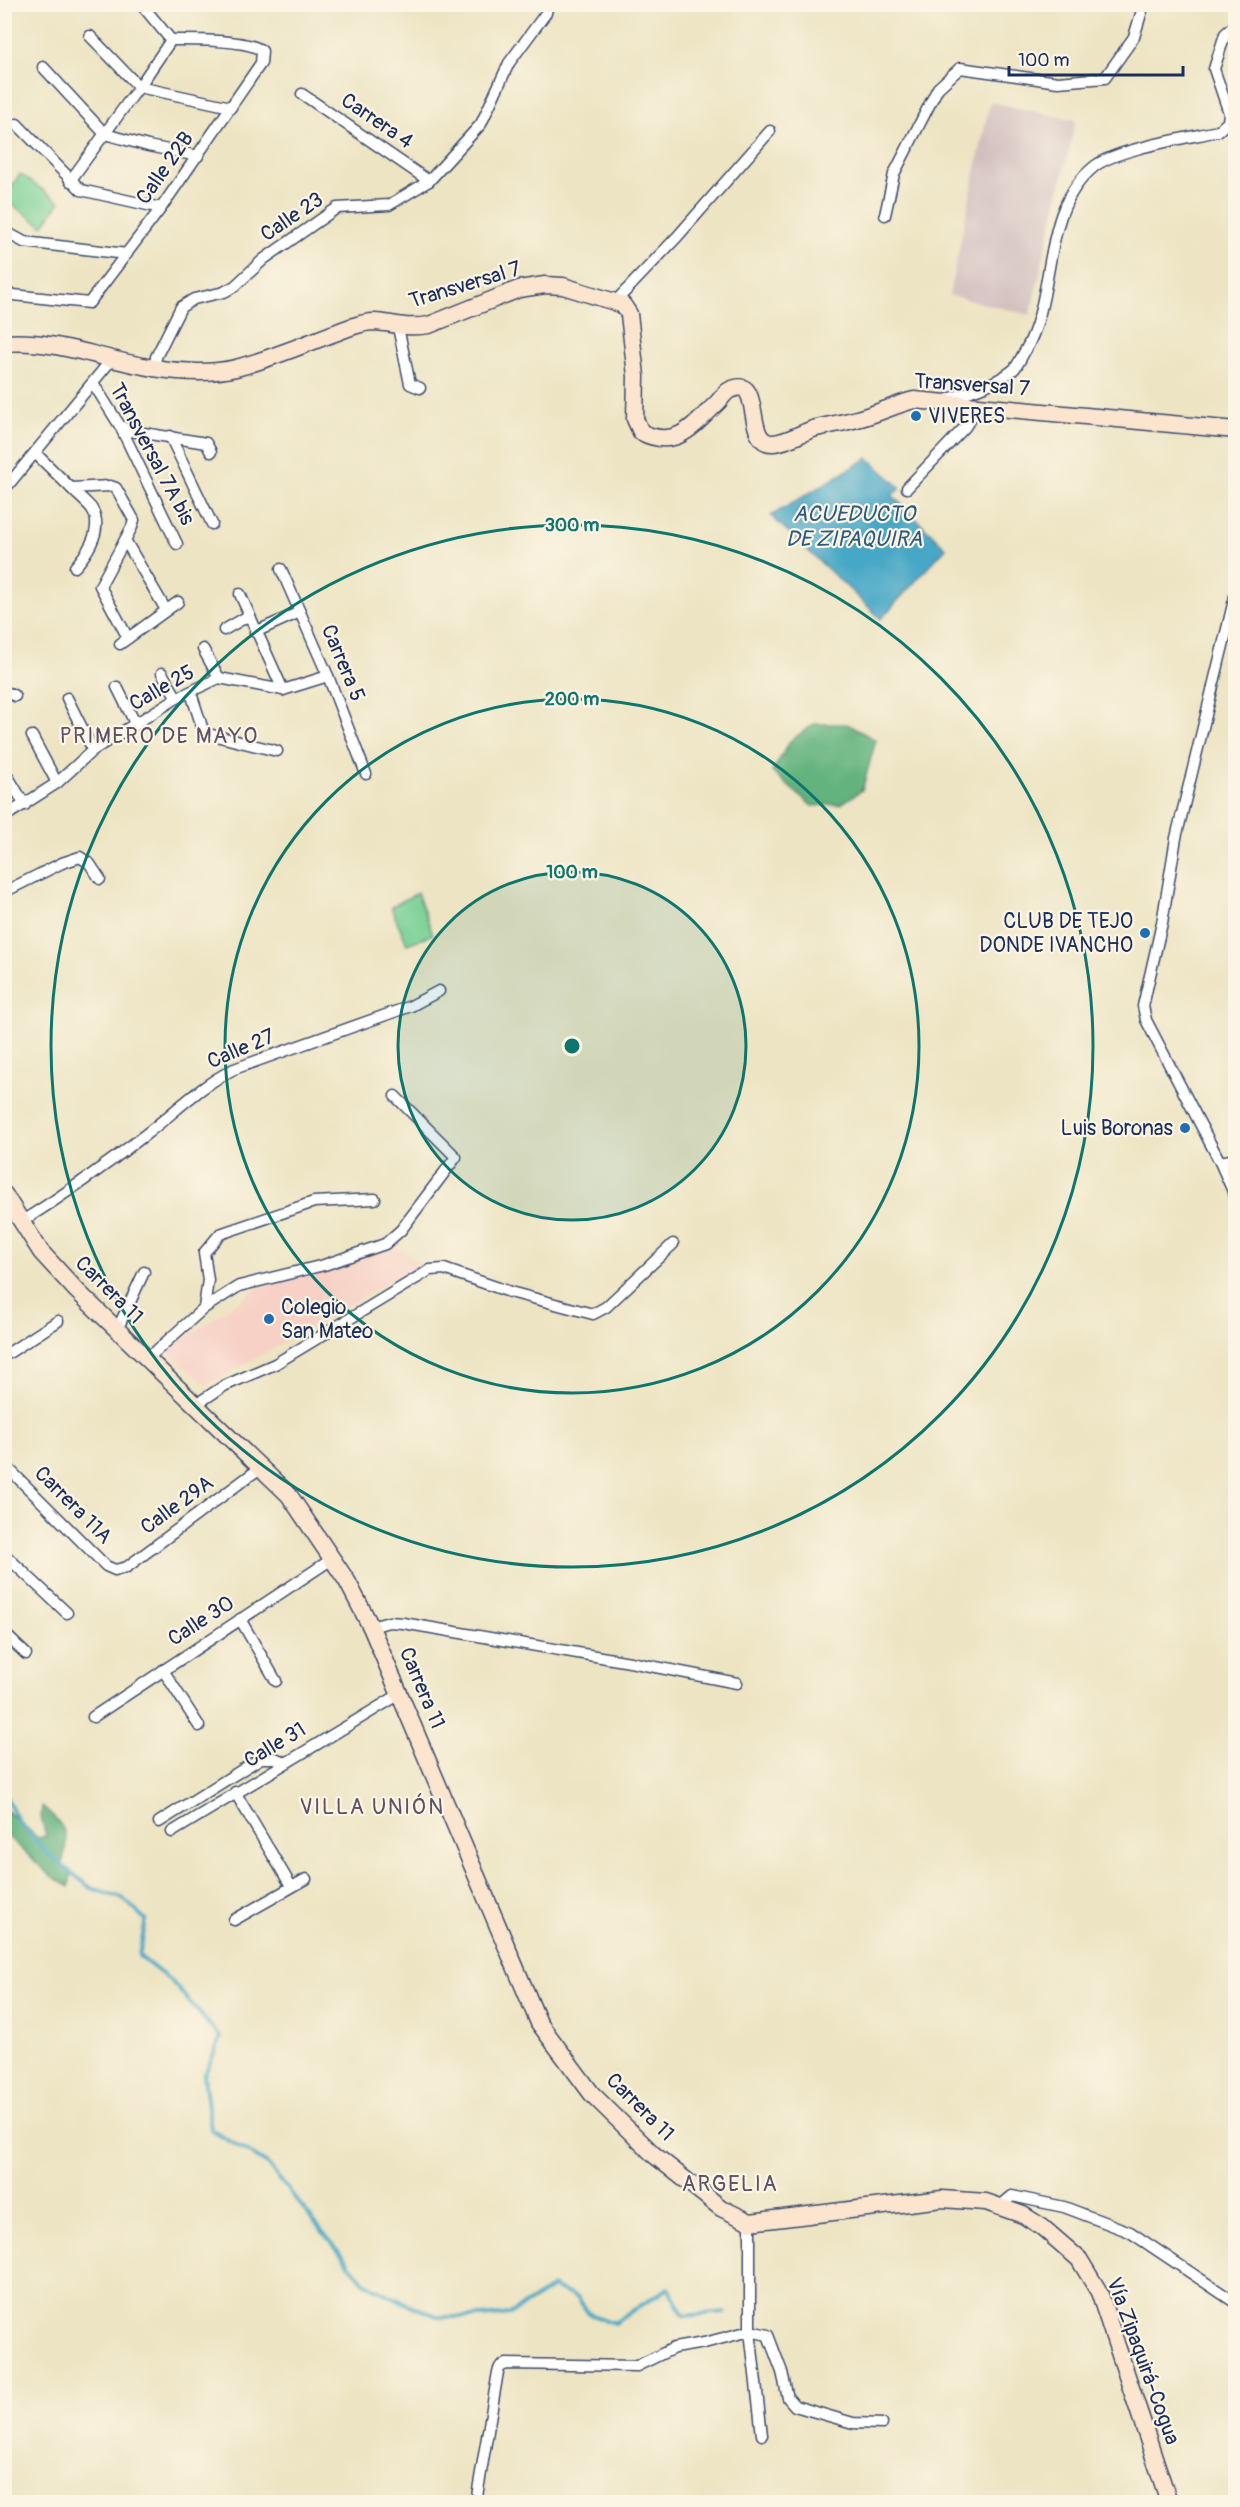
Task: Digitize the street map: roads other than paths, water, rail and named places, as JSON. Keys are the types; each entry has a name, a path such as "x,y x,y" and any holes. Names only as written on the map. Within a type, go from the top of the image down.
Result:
{"street":[{"path":"70,181 171,40 141,4"},
{"name":"Calle 23","path":"155,369 156,357 181,307 194,299 224,292 264,260 337,208 389,205 429,181 481,124 509,63 546,13 548,4"},
{"path":"885,215 894,174 938,88 960,68 1058,82 1106,78 1134,37 1144,4"},
{"path":"943,401 979,388 1014,370 1035,334 1061,211 1081,180 1095,166 1114,156 1218,131 1228,122 1229,113 1214,69 1225,34 1236,24"},
{"path":"90,36 139,87 231,107"},
{"name":"Calle 22B","path":"4,294 89,303 161,208 261,63 262,51 252,45 171,40"},
{"path":"44,67 105,134 198,156"},
{"name":"Carrera 4","path":"302,94 429,181"},
{"path":"17,124 81,190 161,208"},
{"path":"615,302 771,132"},
{"path":"4,231 24,242 126,254"},
{"name":"Transversal 7","path":"4,343 67,346 155,369 204,372 236,368 354,326 372,322 398,327 429,325 519,289 545,285 563,286 615,302 623,306 629,314 636,376 635,419 641,432 653,438 663,440 677,436 697,425 730,390 740,388 748,393 753,403 755,429 765,442 776,443 814,429 859,418 914,400 1236,430"},
{"path":"398,327 410,384 420,388"},
{"path":"4,490 112,359"},
{"name":"Transversal 7A bis","path":"93,383 120,426 177,544"},
{"path":"908,488 965,427 978,407"},
{"path":"120,426 131,431 206,443 211,452"},
{"name":"Transversal 7A bis","path":"170,436 212,524"},
{"path":"35,453 92,509 96,522 94,538 85,556 75,567"},
{"path":"71,488 110,486 116,488 134,520 100,586 124,641 178,602"},
{"path":"125,540 166,610"},
{"name":"Carrera 5","path":"281,569 328,676 366,774"},
{"path":"1236,592 1176,838 1162,923 1143,1006 1146,1020 1220,1162 1236,1198"},
{"path":"240,594 255,632 283,690"},
{"path":"255,632 300,612"},
{"path":"224,630 248,616"},
{"path":"203,650 219,678"},
{"path":"162,673 177,698"},
{"name":"Calle 25","path":"4,817 25,806 57,783 93,750 177,698 219,678 283,690 328,676"},
{"path":"117,687 135,725"},
{"path":"191,693 204,733 277,751"},
{"path":"67,698 93,750"},
{"path":"32,736 57,783"},
{"path":"4,770 25,806"},
{"path":"4,892 62,863 80,857 90,864 100,879"},
{"name":"Calle 27","path":"21,1222 71,1191 147,1134 211,1080 234,1069 411,1006 439,992"},
{"path":"147,1359 204,1308 239,1286 363,1252 386,1244 401,1230 456,1157 395,1096"},
{"path":"1220,1162 1236,1159"},
{"name":"Carrera 11","path":"4,1194 41,1252 117,1330 288,1495 332,1559 371,1627 539,2023 592,2094 653,2154 721,2208 750,2222"},
{"path":"204,1308 208,1280 204,1253 220,1234 314,1202 375,1199"},
{"path":"195,1405 224,1386 275,1364 429,1270 444,1269 510,1292 593,1314 606,1307 673,1244"},
{"path":"117,1330 144,1272"},
{"path":"4,1356 58,1321"},
{"name":"Carrera 11A","path":"4,1464 106,1566 115,1570"},
{"name":"Calle 29A","path":"115,1570 127,1567 260,1468"},
{"path":"4,1554 67,1613"},
{"name":"Calle 30","path":"93,1717 332,1559"},
{"path":"240,1619 276,1681"},
{"path":"371,1627 389,1622 403,1623 737,1683"},
{"path":"4,1633 26,1654"},
{"path":"163,1670 200,1726"},
{"name":"Calle 31","path":"172,1832 284,1762 400,1694"},
{"path":"159,1822 261,1758 275,1758 284,1762"},
{"path":"236,1792 291,1886"},
{"path":"234,1920 306,1879"},
{"path":"1000,2206 1012,2196 1064,2207 1130,2232 1236,2303"},
{"name":"Vía Zipaquirá-Cogua","path":"750,2222 942,2199 977,2200 1000,2206 1023,2215 1042,2227 1079,2259 1099,2292 1169,2502"},
{"path":"750,2222 750,2331 762,2435"},
{"path":"476,2502 500,2367 506,2364 637,2366 674,2348 750,2331 768,2335 782,2372 788,2398 795,2406 837,2420 882,2424"}],"water":[{"name":"ACUEDUCTO DE ZIPAQUIRA","path":"868,458 901,488 892,495 946,548 881,619 771,516"}],"waterway":[{"path":"4,1793 20,1824 49,1855 91,1888 122,1898 146,1920 139,1956 172,1982 221,2038 204,2076 211,2130 266,2163 364,2282 439,2317 482,2317 510,2314 553,2287 578,2298 589,2314 614,2323 668,2288 684,2316 725,2312"}],"place":[{"name":"VIVERES","path":"916,416"},
{"name":"CLUB DE TEJO DONDE IVANCHO","path":"1145,933"},
{"name":"Luis Boronas","path":"1185,1128"},
{"name":"Colegio San Mateo","path":"269,1319"}],"district":[{"name":"PRIMERO DE MAYO","path":"159,736"},
{"name":"VILLA UNIÓN","path":"372,1807"},
{"name":"ARGELIA","path":"730,2184"}]}
